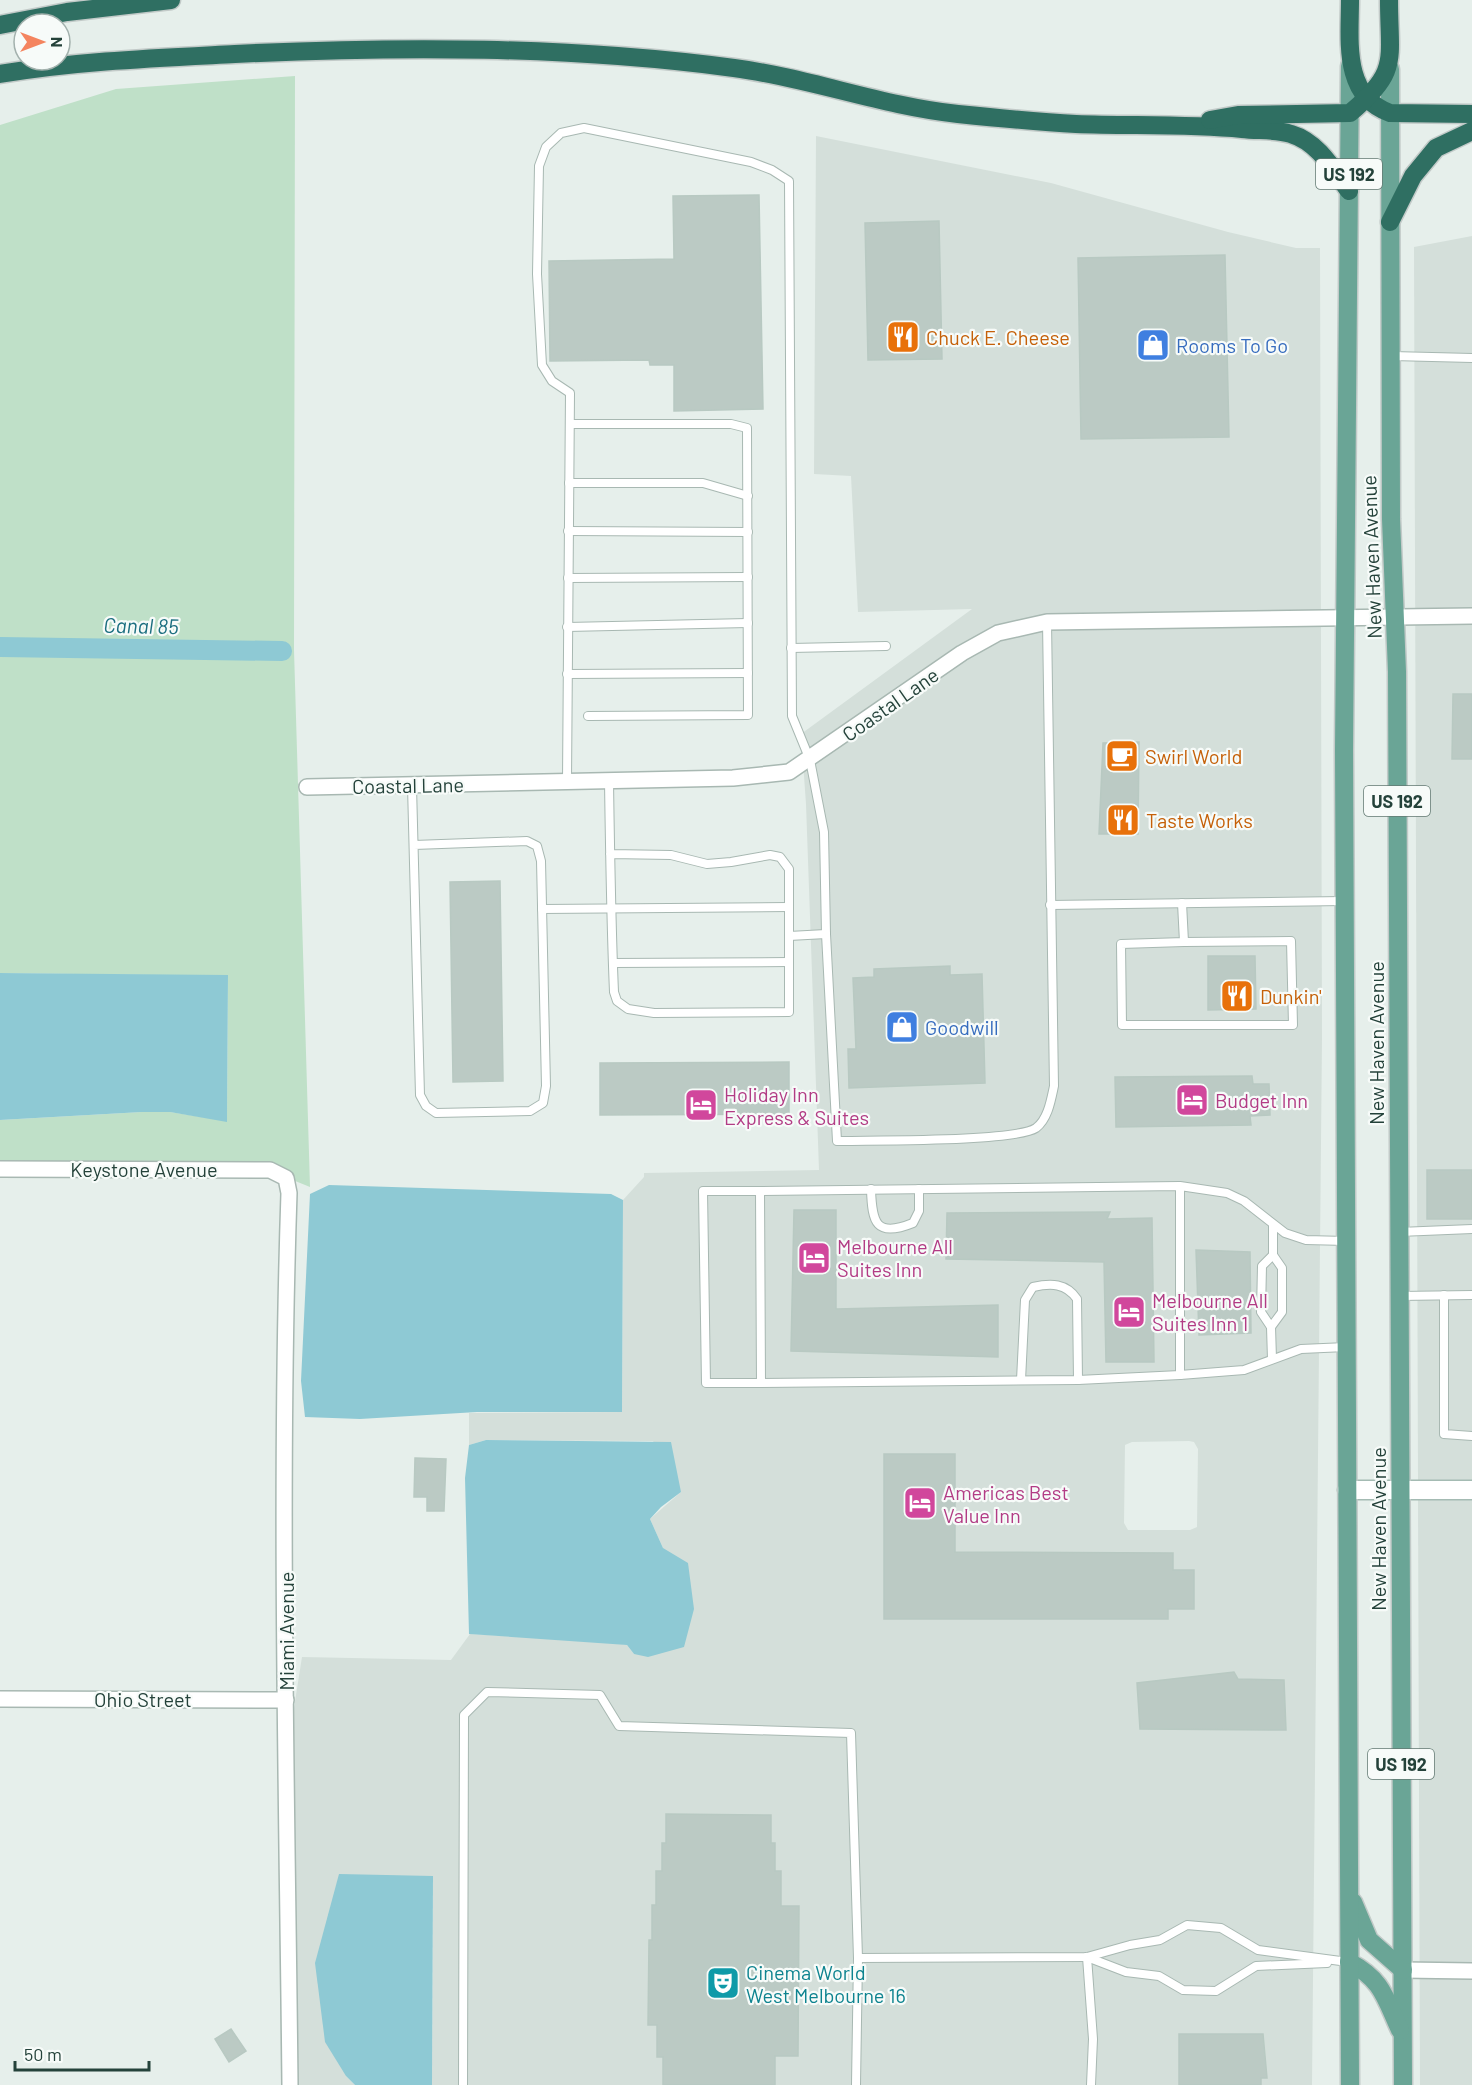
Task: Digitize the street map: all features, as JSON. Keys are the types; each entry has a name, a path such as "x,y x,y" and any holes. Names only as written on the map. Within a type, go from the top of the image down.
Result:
{"highway":[{"path":"0,25 67,12 171,0"},
{"name":"New Haven Avenue","path":"1350,0 1350,66"},
{"name":"New Haven Avenue","path":"1389,0 1390,69"},
{"path":"0,74 38,67 161,57 301,51 476,49 615,55 736,68 823,84 907,107 958,114 1074,124 1191,124 1292,134 1318,148 1349,191"},
{"path":"1350,66 1367,99 1378,108 1390,113 1472,114"},
{"path":"1191,124 1238,114 1350,113 1377,90 1390,69"},
{"path":"1390,222 1413,176 1436,148 1472,131"}],"main road":[{"name":"New Haven Avenue","path":"1350,66 1344,901 1350,2085"},
{"name":"New Haven Avenue","path":"1390,69 1390,356 1395,616 1403,2085"},
{"path":"1347,1490 1472,1490"},
{"path":"1349,1892 1369,1940 1385,1958 1403,1970"},
{"path":"1349,1962 1370,1973 1381,1988 1403,2037"}],"street":[{"name":"Coastal Lane","path":"307,787 733,778 789,772 810,760 962,653 998,633 1047,622 1472,615"},
{"name":"Keystone Avenue","path":"0,1169 270,1170 286,1178"},
{"name":"Miami Avenue","path":"286,1178 289,1192 286,1290 286,1700 290,2085"},
{"name":"Ohio Street","path":"0,1699 286,1700"},
{"path":"1403,1970 1472,1971"}],"lane":[{"path":"567,782 570,393 552,381 542,365 537,274 539,166 546,147 561,134 584,128 751,162 789,181 792,716 810,760 824,832 826,934 837,1141 1007,1136 1036,1128 1049,1110 1053,1086 1047,622"},
{"path":"1390,356 1472,358"},
{"path":"570,424 731,424 747,428 748,715 588,716"},
{"path":"569,483 703,483 747,496"},
{"path":"568,531 748,532"},
{"path":"568,578 748,577"},
{"path":"567,627 748,623"},
{"path":"791,648 886,646"},
{"path":"567,674 748,673"},
{"path":"609,781 610,854 611,908 614,992 617,1001 628,1009 654,1013 789,1012 789,869 780,857 770,855 707,864 670,855 610,854"},
{"path":"412,786 420,1095 426,1106 436,1113 530,1111 543,1103 546,1086 541,861 537,846 527,841 414,845"},
{"path":"1050,904 1344,901"},
{"path":"1182,903 1184,942"},
{"path":"542,909 789,907"},
{"path":"789,936 826,934"},
{"path":"1292,941 1293,1025 1122,1025 1121,944 1184,942 1292,941"},
{"path":"613,963 789,962"},
{"path":"1346,1241 1306,1240 1285,1233 1273,1225 1261,1212 1227,1193 1180,1186 703,1191 706,1383 1078,1380 1180,1375 1244,1370 1301,1349 1346,1347"},
{"path":"1180,1186 1180,1375"},
{"path":"871,1189 872,1214 876,1222 885,1228 898,1229 913,1223 919,1212 919,1189"},
{"path":"760,1191 761,1383"},
{"path":"1271,1327 1282,1312 1282,1268 1273,1255 1273,1225"},
{"path":"1398,1232 1472,1229"},
{"path":"1272,1359 1271,1327 1262,1312 1262,1266 1273,1255"},
{"path":"1022,1380 1025,1299 1033,1287 1044,1284 1066,1287 1077,1299 1078,1380"},
{"path":"1444,1295 1444,1434 1472,1436"},
{"path":"1399,1296 1472,1295"},
{"path":"1444,1328 1453,1329"},
{"path":"1444,1360 1454,1360"},
{"path":"1444,1391 1454,1391"},
{"path":"463,2085 464,1715 487,1692 600,1695 619,1726 852,1733 858,1958 856,2085"},
{"path":"858,1958 1087,1957 1130,1945 1160,1940 1187,1925 1221,1928 1258,1950 1349,1962"},
{"path":"1087,1957 1126,1972 1159,1976 1183,1990 1216,1991 1256,1966 1349,1962"},
{"path":"1087,1957 1093,2039 1091,2085"}],"shaded area":[{"path":"816,136 1051,183 1228,232 1296,248 1320,248 1322,1038 1312,2085 432,2085 433,1877 346,2076 355,2085 281,2085 278,1809 302,1657 451,1660 470,1634 609,1642 627,1645 634,1654 663,1548 650,1519 681,1492 653,1441 486,1440 469,1445 469,1413 622,1412 623,1200 644,1177 644,1173 819,1170 806,804 801,734 972,609 858,612 851,476 814,474","holes":["1132,1442 1194,1442 1198,1449 1197,1527 1190,1530 1128,1530 1124,1523 1125,1445"]},
{"path":"1472,236 1472,1481 1418,1481 1414,247"},
{"path":"1418,1500 1472,1500 1472,2085 1420,2085"}],"green space":[{"path":"295,76 294,650 310,1187 273,1172 0,1170 0,1120 170,1112 227,1121 228,976 0,973 0,125 116,89"}],"water":[{"path":"0,973 228,975 227,1122 170,1112 0,1120"},
{"path":"329,1185 611,1194 623,1200 622,1412 477,1412 360,1419 305,1417 301,1381 310,1194"},
{"path":"486,1440 671,1442 681,1492 661,1507 650,1519 663,1548 688,1563 694,1609 684,1647 648,1657 634,1654 627,1645 469,1634 465,1478 469,1445"},
{"path":"339,1874 433,1876 432,2085 355,2085 346,2076 325,2042 315,1963"}],"building":[{"path":"759,195 763,409 674,411 674,365 650,365 649,360 550,361 549,261 674,259 673,196"},
{"path":"939,221 942,359 868,360 865,223"},
{"path":"1225,255 1229,437 1081,439 1078,258"},
{"path":"1453,694 1472,694 1472,759 1452,759"},
{"path":"1139,742 1138,834 1099,834 1103,743"},
{"path":"500,881 503,1081 453,1082 450,882"},
{"path":"1208,956 1255,956 1256,1009 1208,1010"},
{"path":"950,966 950,975 982,974 985,1083 849,1088 848,1049 856,1049 853,978 874,977 874,969"},
{"path":"789,1062 789,1114 600,1115 600,1063"},
{"name":"Budget Inn","path":"1252,1076 1253,1084 1269,1084 1270,1115 1250,1116 1251,1125 1116,1127 1115,1077"},
{"path":"1427,1170 1472,1170 1472,1219 1427,1219"},
{"name":"Melbourne All Suites Inn","path":"794,1210 836,1210 836,1309 998,1305 998,1357 791,1351"},
{"name":"Melbourne All Suites Inn 1","path":"1110,1212 1107,1219 1152,1218 1154,1362 1106,1362 1104,1262 946,1259 947,1213"},
{"path":"1196,1250 1250,1252 1251,1333 1199,1335"},
{"name":"Americas Best Value Inn","path":"884,1454 955,1454 955,1552 1173,1553 1173,1570 1194,1570 1194,1609 1168,1609 1168,1619 884,1619"},
{"path":"415,1458 446,1459 444,1511 427,1511 427,1497 414,1497"},
{"path":"1234,1672 1238,1679 1284,1680 1286,1730 1140,1729 1137,1683"},
{"name":"Cinema World West Melbourne 16","path":"666,1814 771,1815 771,1843 775,1843 775,1871 781,1871 781,1906 799,1906 798,2056 775,2056 775,2085 663,2085 663,2057 657,2057 657,2025 648,2025 649,1940 652,1940 652,1905 656,1905 656,1871 662,1871 662,1843 666,1843"},
{"path":"231,2029 246,2051 229,2062 215,2039"},
{"path":"1179,2034 1263,2034 1267,2078 1261,2078 1261,2085 1179,2085"}],"waterway":[{"name":"Canal 85","path":"0,647 282,651"}],"place":[{"name":"Chuck E. Cheese","path":"903,337"},
{"name":"Rooms To Go","path":"1153,345"},
{"name":"Swirl World","path":"1122,756"},
{"name":"Taste Works","path":"1123,820"},
{"name":"Dunkin'","path":"1237,996"},
{"name":"Goodwill","path":"902,1027"},
{"name":"Budget Inn","path":"1192,1100"},
{"name":"Holiday Inn Express & Suites","path":"701,1105"},
{"name":"Melbourne All Suites Inn","path":"814,1258"},
{"name":"Melbourne All Suites Inn 1","path":"1129,1312"},
{"name":"Americas Best Value Inn","path":"920,1503"},
{"name":"Cinema World West Melbourne 16","path":"723,1983"}]}
